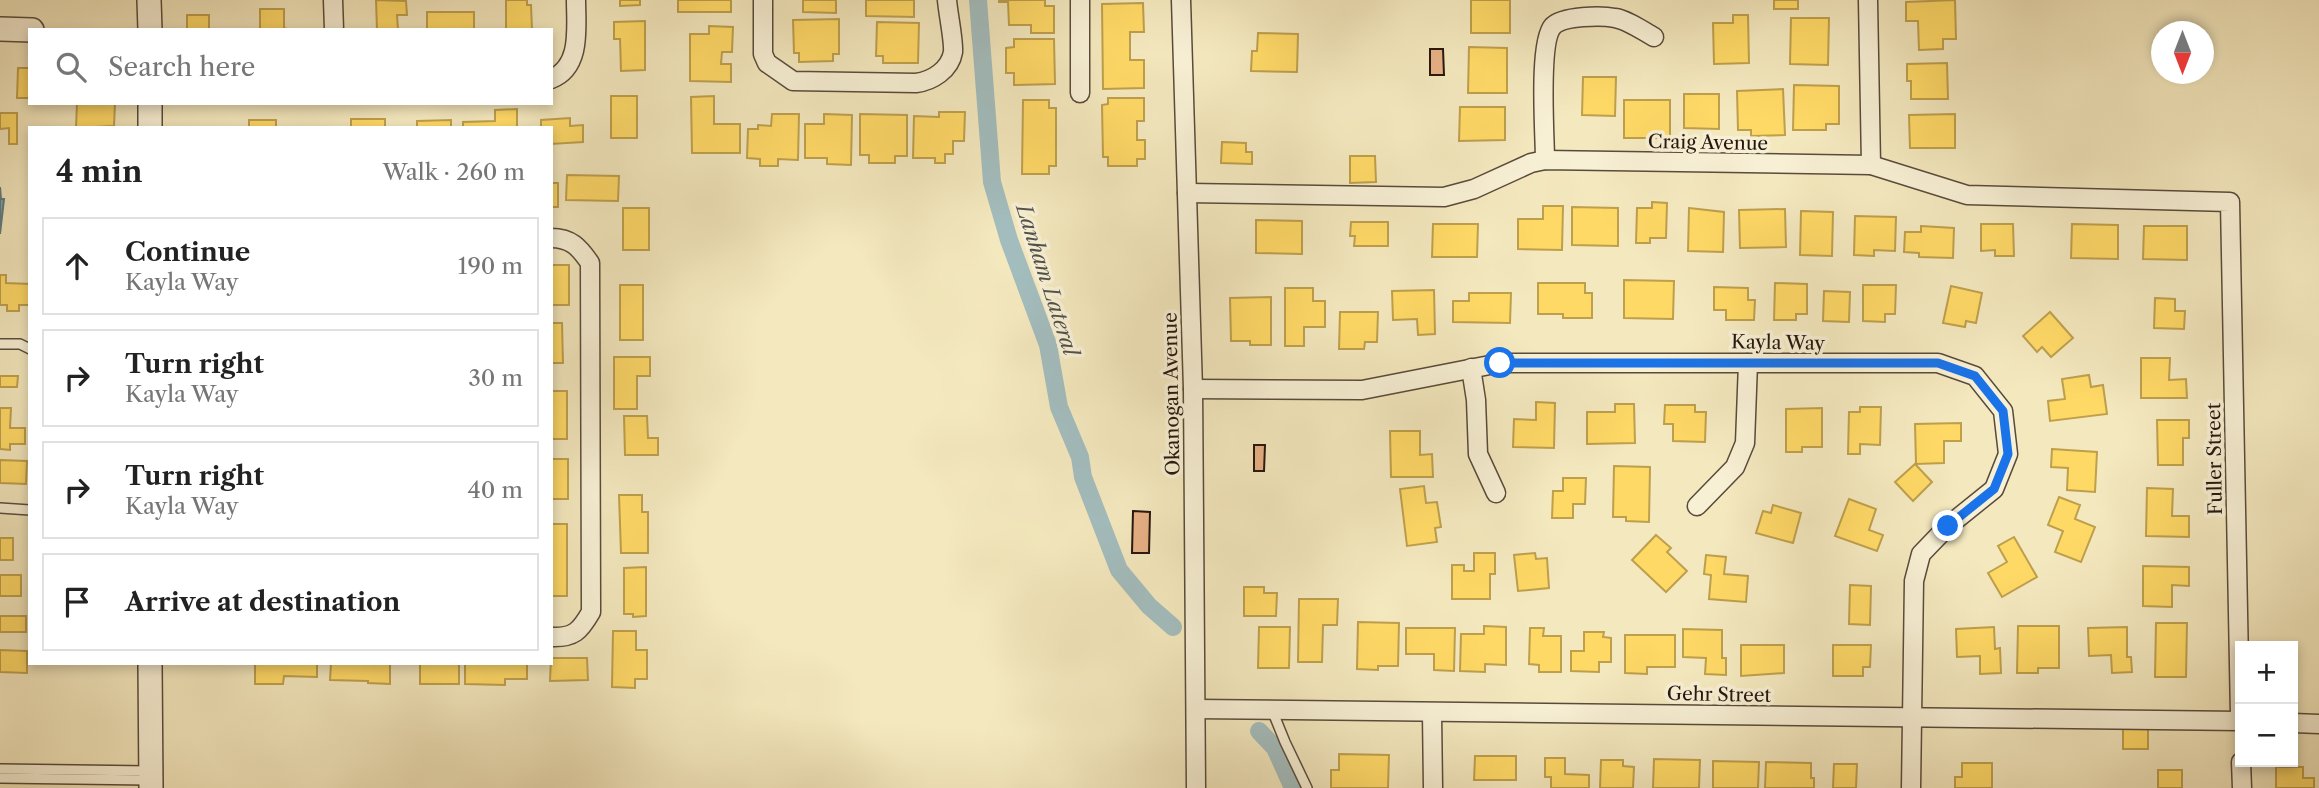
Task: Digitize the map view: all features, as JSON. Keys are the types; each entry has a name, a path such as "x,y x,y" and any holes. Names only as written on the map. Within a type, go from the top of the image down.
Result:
{"street":[{"path":"149,0 150,28"},
{"path":"333,0 334,28"},
{"path":"553,78 566,68 575,49 576,0"},
{"path":"763,0 763,54 767,63 793,81 916,83 929,81 944,69 953,52 947,0"},
{"path":"1080,0 1080,93"},
{"name":"Okanogan Avenue","path":"1181,0 1194,389 1196,788"},
{"path":"1868,0 1871,165"},
{"path":"1545,160 1544,61 1546,42 1553,26 1568,18 1616,18 1654,37"},
{"path":"0,29 28,30"},
{"path":"150,105 150,126"},
{"name":"Craig Avenue","path":"1187,194 1444,197 1474,190 1531,163 1545,160 1871,165 1968,195 2230,202"},
{"name":"Fuller Street","path":"2230,202 2240,704"},
{"path":"553,238 564,238 579,246 590,263 591,612 580,630 563,638 553,637"},
{"name":"Kayla Way","path":"1194,389 1362,390 1500,363 1938,363 1975,376 2003,411 2008,454 1994,489 1948,526 1921,554 1914,580 1911,788"},
{"path":"1696,506 1735,467 1745,443 1748,363"},
{"path":"1471,368 1476,400 1478,454 1496,493"},
{"path":"150,665 150,780"},
{"name":"Gehr Street","path":"1196,709 2235,721"},
{"path":"1432,713 1433,788"},
{"path":"2298,723 2319,724"},
{"path":"2241,767 2242,788"}],"lane":[{"path":"0,344 20,344 28,348"},
{"path":"0,508 28,510"},
{"path":"1272,710 1284,742 1307,788"},
{"path":"0,769 150,780"},
{"path":"0,778 150,780"}],"building: Homes":[{"path":"376,0 406,1 407,15 397,15 398,28 377,28"},
{"path":"506,0 527,0 527,5 531,5 532,28 506,28"},
{"path":"620,0 640,0 640,5 620,6"},
{"path":"678,0 731,0 731,12 678,12"},
{"path":"803,0 836,0 836,13 803,12"},
{"path":"866,0 914,0 914,17 866,16"},
{"path":"999,0 1045,0 1045,6 1054,6 1054,33 1031,33 1031,25 1009,25 1008,2"},
{"path":"1471,0 1510,0 1510,33 1471,33"},
{"path":"1774,0 1798,0 1798,9 1774,9"},
{"path":"1955,0 1956,39 1943,39 1943,49 1919,50 1918,21 1906,21 1906,2"},
{"path":"1143,3 1144,32 1130,32 1130,60 1144,60 1144,88 1103,89 1102,4"},
{"path":"260,9 284,9 284,28 260,28"},
{"path":"427,12 474,12 474,28 427,28"},
{"path":"187,15 209,15 209,28 187,28"},
{"path":"1733,15 1748,15 1749,63 1714,64 1713,23 1733,23"},
{"path":"1791,18 1829,18 1828,65 1790,64"},
{"path":"839,19 839,54 833,54 833,61 799,62 799,53 794,53 793,20"},
{"path":"645,21 645,70 621,71 620,39 614,39 614,22"},
{"path":"877,22 919,23 918,63 883,63 883,56 876,56"},
{"path":"709,26 733,27 732,52 722,52 721,64 731,64 731,82 690,81 690,34 709,34"},
{"path":"1258,33 1298,34 1297,72 1251,71 1252,51 1257,51"},
{"path":"1014,39 1054,39 1055,84 1014,85 1014,73 1006,73 1006,48 1014,47"},
{"path":"1469,47 1507,48 1507,93 1468,93"},
{"path":"1947,63 1948,99 1911,99 1907,64"},
{"path":"18,68 28,68 28,98 17,98"},
{"path":"1583,77 1616,77 1615,116 1582,115"},
{"path":"1794,85 1839,86 1839,124 1826,124 1826,130 1793,130"},
{"path":"1783,89 1785,135 1751,136 1751,130 1738,130 1737,91"},
{"path":"1684,94 1719,94 1719,129 1684,128"},
{"path":"611,96 637,96 637,138 611,138"},
{"path":"714,96 714,124 740,124 740,153 692,153 691,97"},
{"path":"1108,98 1144,98 1144,121 1137,121 1137,140 1145,140 1145,159 1137,159 1137,166 1108,166 1108,157 1103,157 1102,105 1108,104"},
{"path":"1023,100 1049,100 1049,108 1056,108 1056,166 1049,166 1049,174 1022,174"},
{"path":"1624,100 1670,100 1670,138 1624,138"},
{"path":"77,105 115,105 114,126 76,126"},
{"path":"1460,107 1505,107 1505,140 1459,141"},
{"path":"517,109 517,126 463,126 463,122 495,121 495,110"},
{"path":"939,112 965,112 964,141 953,141 953,154 945,154 945,163 935,163 935,158 913,158 914,116 939,117"},
{"path":"0,113 17,113 17,144 9,144 9,128 0,129"},
{"path":"772,114 799,114 798,160 778,159 778,166 760,166 760,159 747,158 748,129 758,129 758,125 771,126"},
{"path":"824,114 852,115 851,165 827,164 827,158 805,158 805,124 824,124"},
{"path":"860,114 907,115 907,156 895,156 895,163 869,163 869,155 860,155"},
{"path":"1955,114 1955,148 1910,148 1909,115"},
{"path":"570,118 570,126 583,125 583,142 553,144 553,126 541,126 541,120"},
{"path":"351,119 385,119 385,126 351,126"},
{"path":"249,120 276,120 276,126 249,126"},
{"path":"451,120 451,126 417,126 417,121"},
{"path":"1222,142 1246,143 1246,152 1252,152 1252,164 1221,163"},
{"path":"1350,156 1375,156 1376,182 1350,183"},
{"path":"567,175 619,176 618,201 566,200"},
{"path":"553,183 558,183 558,207 553,207"},
{"path":"1652,202 1667,203 1666,238 1650,238 1650,243 1636,243 1637,208 1652,208"},
{"path":"1543,206 1563,206 1562,250 1518,249 1518,219 1543,219"},
{"path":"1572,207 1618,208 1618,246 1572,245"},
{"path":"623,208 649,208 649,250 623,250"},
{"path":"1689,208 1724,212 1723,252 1688,251"},
{"path":"1785,209 1786,247 1740,248 1739,210"},
{"path":"1801,211 1833,212 1832,256 1800,255"},
{"path":"1855,216 1896,217 1895,251 1874,250 1874,256 1854,255"},
{"path":"1256,220 1302,221 1302,254 1256,253"},
{"path":"1351,222 1388,222 1388,246 1354,246 1355,236 1350,236"},
{"path":"1433,224 1478,224 1477,257 1432,257"},
{"path":"1981,224 2013,224 2014,256 1995,256 1995,250 1981,251"},
{"path":"2072,224 2118,225 2118,259 2071,258"},
{"path":"1921,226 1954,228 1953,258 1919,257 1919,253 1904,252 1905,232 1921,232"},
{"path":"2144,226 2187,226 2187,260 2143,259"},
{"path":"553,265 569,265 569,305 553,305"},
{"path":"0,275 6,275 6,283 28,284 28,305 19,305 19,311 7,311 7,305 0,305"},
{"path":"1624,280 1674,281 1673,319 1624,318"},
{"path":"1538,283 1585,283 1585,293 1592,293 1592,318 1563,318 1563,314 1538,314"},
{"path":"1775,283 1807,284 1807,314 1796,314 1796,320 1774,320"},
{"path":"620,285 643,285 643,340 620,340"},
{"path":"1863,285 1896,285 1895,314 1885,314 1885,322 1863,321"},
{"path":"1951,286 1982,293 1976,323 1966,321 1965,327 1943,323"},
{"path":"1714,287 1748,288 1748,300 1755,300 1754,320 1726,320 1726,310 1714,310"},
{"path":"1285,288 1313,288 1313,301 1325,301 1325,327 1304,327 1304,346 1285,346"},
{"path":"1434,290 1435,334 1418,335 1417,319 1393,320 1392,291"},
{"path":"1824,291 1850,292 1849,322 1823,321"},
{"path":"1469,293 1511,293 1510,323 1453,322 1453,301 1469,301"},
{"path":"1271,297 1271,345 1231,341 1230,298"},
{"path":"2155,298 2175,299 2175,311 2185,311 2184,329 2154,328"},
{"path":"1340,312 1378,312 1377,342 1365,342 1364,349 1339,349"},
{"path":"2050,312 2073,338 2051,357 2042,347 2037,352 2023,336"},
{"path":"553,323 562,323 563,363 553,363"},
{"path":"614,357 650,357 650,376 637,376 637,409 614,409"},
{"path":"2141,358 2170,358 2169,380 2186,379 2187,398 2141,398"},
{"path":"2089,375 2091,387 2103,385 2107,414 2050,421 2048,401 2065,399 2062,379"},
{"path":"0,376 18,376 17,387 0,387"},
{"path":"553,391 567,391 567,439 553,439"},
{"path":"1536,402 1555,403 1554,448 1513,447 1514,419 1536,420"},
{"path":"1615,404 1634,404 1635,443 1587,444 1587,412 1615,412"},
{"path":"1665,405 1695,405 1695,412 1706,412 1705,442 1673,441 1673,424 1664,424"},
{"path":"1860,407 1881,407 1880,445 1860,444 1860,454 1848,454 1849,412 1860,412"},
{"path":"0,408 11,408 10,428 25,428 25,444 10,444 10,450 0,449"},
{"path":"1822,408 1822,447 1802,447 1802,452 1786,452 1786,409"},
{"path":"624,416 647,416 648,438 658,438 658,455 625,455"},
{"path":"2157,420 2189,420 2189,438 2183,438 2183,465 2158,465"},
{"path":"1961,423 1961,441 1944,441 1944,463 1916,464 1915,424"},
{"path":"1390,431 1420,431 1420,455 1432,454 1433,477 1391,477"},
{"path":"2052,449 2097,452 2095,492 2067,490 2068,468 2051,467"},
{"path":"553,459 568,459 568,499 553,499"},
{"path":"0,460 27,461 26,484 0,483"},
{"path":"1915,464 1932,482 1913,501 1895,482"},
{"path":"1614,466 1650,467 1649,522 1626,521 1626,517 1613,517"},
{"path":"1563,478 1586,478 1585,504 1573,504 1573,518 1552,518 1553,491 1563,491"},
{"path":"1424,486 1426,503 1437,502 1441,527 1435,528 1437,542 1407,546 1400,489"},
{"path":"2147,488 2173,489 2172,516 2189,516 2189,537 2146,536"},
{"path":"619,495 642,495 642,512 648,512 648,553 621,553"},
{"path":"2059,497 2080,505 2075,519 2095,527 2081,562 2055,552 2063,531 2048,525"},
{"path":"1849,499 1876,509 1869,530 1883,535 1877,551 1835,536"},
{"path":"1773,505 1801,513 1793,543 1756,533 1763,511 1771,513"},
{"path":"553,524 567,524 567,596 553,596"},
{"path":"1656,535 1671,548 1667,552 1687,571 1666,592 1632,560"},
{"path":"2014,537 2037,577 2002,597 1988,573 2007,562 1998,546"},
{"path":"0,538 13,538 13,560 0,560"},
{"path":"1474,553 1495,553 1495,574 1490,574 1490,599 1452,599 1452,565 1464,565 1464,571 1474,571"},
{"path":"1535,553 1536,559 1547,558 1549,588 1518,591 1514,555"},
{"path":"1706,555 1726,557 1724,574 1748,576 1746,602 1709,599 1711,575 1704,574"},
{"path":"2143,566 2189,567 2189,586 2172,585 2172,607 2143,606"},
{"path":"646,567 646,616 633,617 633,614 624,614 624,568"},
{"path":"0,575 21,575 21,596 0,596"},
{"path":"1850,585 1871,586 1870,625 1849,624"},
{"path":"1244,587 1264,587 1264,593 1277,593 1276,616 1244,616"},
{"path":"1299,599 1338,599 1337,625 1323,625 1322,662 1298,662"},
{"path":"0,616 26,616 26,632 0,632"},
{"path":"1358,622 1399,623 1398,666 1378,666 1378,670 1357,669"},
{"path":"2156,623 2187,623 2186,677 2155,677"},
{"path":"1484,626 1506,627 1506,665 1485,664 1485,672 1460,671 1461,634 1484,634"},
{"path":"2018,626 2059,626 2059,668 2038,668 2038,673 2017,673"},
{"path":"1259,627 1290,627 1289,668 1258,668"},
{"path":"1994,627 1995,649 2000,648 2001,673 1980,674 1980,656 1957,657 1956,629"},
{"path":"2127,627 2127,657 2131,657 2132,672 2112,673 2111,655 2089,656 2088,628"},
{"path":"1406,628 1455,628 1454,671 1434,670 1434,654 1406,654"},
{"path":"1530,628 1544,628 1543,636 1561,636 1561,672 1539,672 1539,665 1529,664"},
{"path":"1683,629 1722,630 1722,658 1726,658 1726,675 1705,674 1706,658 1683,657"},
{"path":"613,631 636,631 636,650 647,650 647,679 635,679 635,688 612,687"},
{"path":"1584,632 1604,632 1603,637 1611,638 1611,662 1599,662 1599,672 1571,671 1571,651 1584,651"},
{"path":"1625,635 1675,635 1675,667 1647,667 1647,674 1625,673"},
{"path":"1741,645 1784,645 1784,673 1741,676"},
{"path":"1833,645 1871,645 1870,667 1863,667 1863,676 1833,676"},
{"path":"0,650 27,651 27,673 0,672"},
{"path":"553,658 587,658 588,680 550,681"},
{"path":"255,665 317,665 317,677 284,676 283,684 255,684"},
{"path":"331,665 390,665 390,684 330,680"},
{"path":"420,665 459,665 459,684 420,684"},
{"path":"465,665 527,665 527,679 505,679 505,685 465,684"},
{"path":"2123,728 2148,728 2148,749 2123,749"},
{"path":"1339,754 1389,755 1388,788 1331,788 1331,770 1339,770"},
{"path":"1475,756 1516,756 1516,780 1474,780"},
{"path":"1545,758 1565,758 1565,774 1589,775 1589,788 1551,788 1551,777 1545,777"},
{"path":"1654,759 1700,760 1699,788 1653,788"},
{"path":"1601,760 1623,760 1623,766 1634,767 1633,788 1600,788"},
{"path":"1713,761 1759,762 1758,788 1713,788"},
{"path":"1766,762 1811,763 1814,788 1765,788"},
{"path":"1962,763 1992,763 1992,788 1955,788 1955,777 1962,777"},
{"path":"1834,764 1857,764 1856,788 1833,788"},
{"path":"2276,767 2303,767 2303,778 2314,778 2314,788 2276,788"},
{"path":"2158,770 2182,770 2182,788 2158,788"}],"building: Public":[{"path":"0,187 1,199 4,199 0,234"}],"building: Other":[{"path":"1430,49 1443,49 1444,75 1430,75"},
{"path":"1254,445 1265,445 1264,471 1254,471"},
{"path":"1133,511 1150,512 1149,553 1132,553"}],"waterway":[{"name":"Lanham Lateral","path":"978,0 992,182 1009,240 1048,345 1059,407 1080,457 1083,477 1119,570 1149,606 1173,627"},
{"name":"Lanham Lateral","path":"1259,731 1275,748 1293,788"}],"route":[{"path":"1500,363 1938,363 1975,376 2003,411 2008,454 1994,489 1948,526"}]}
